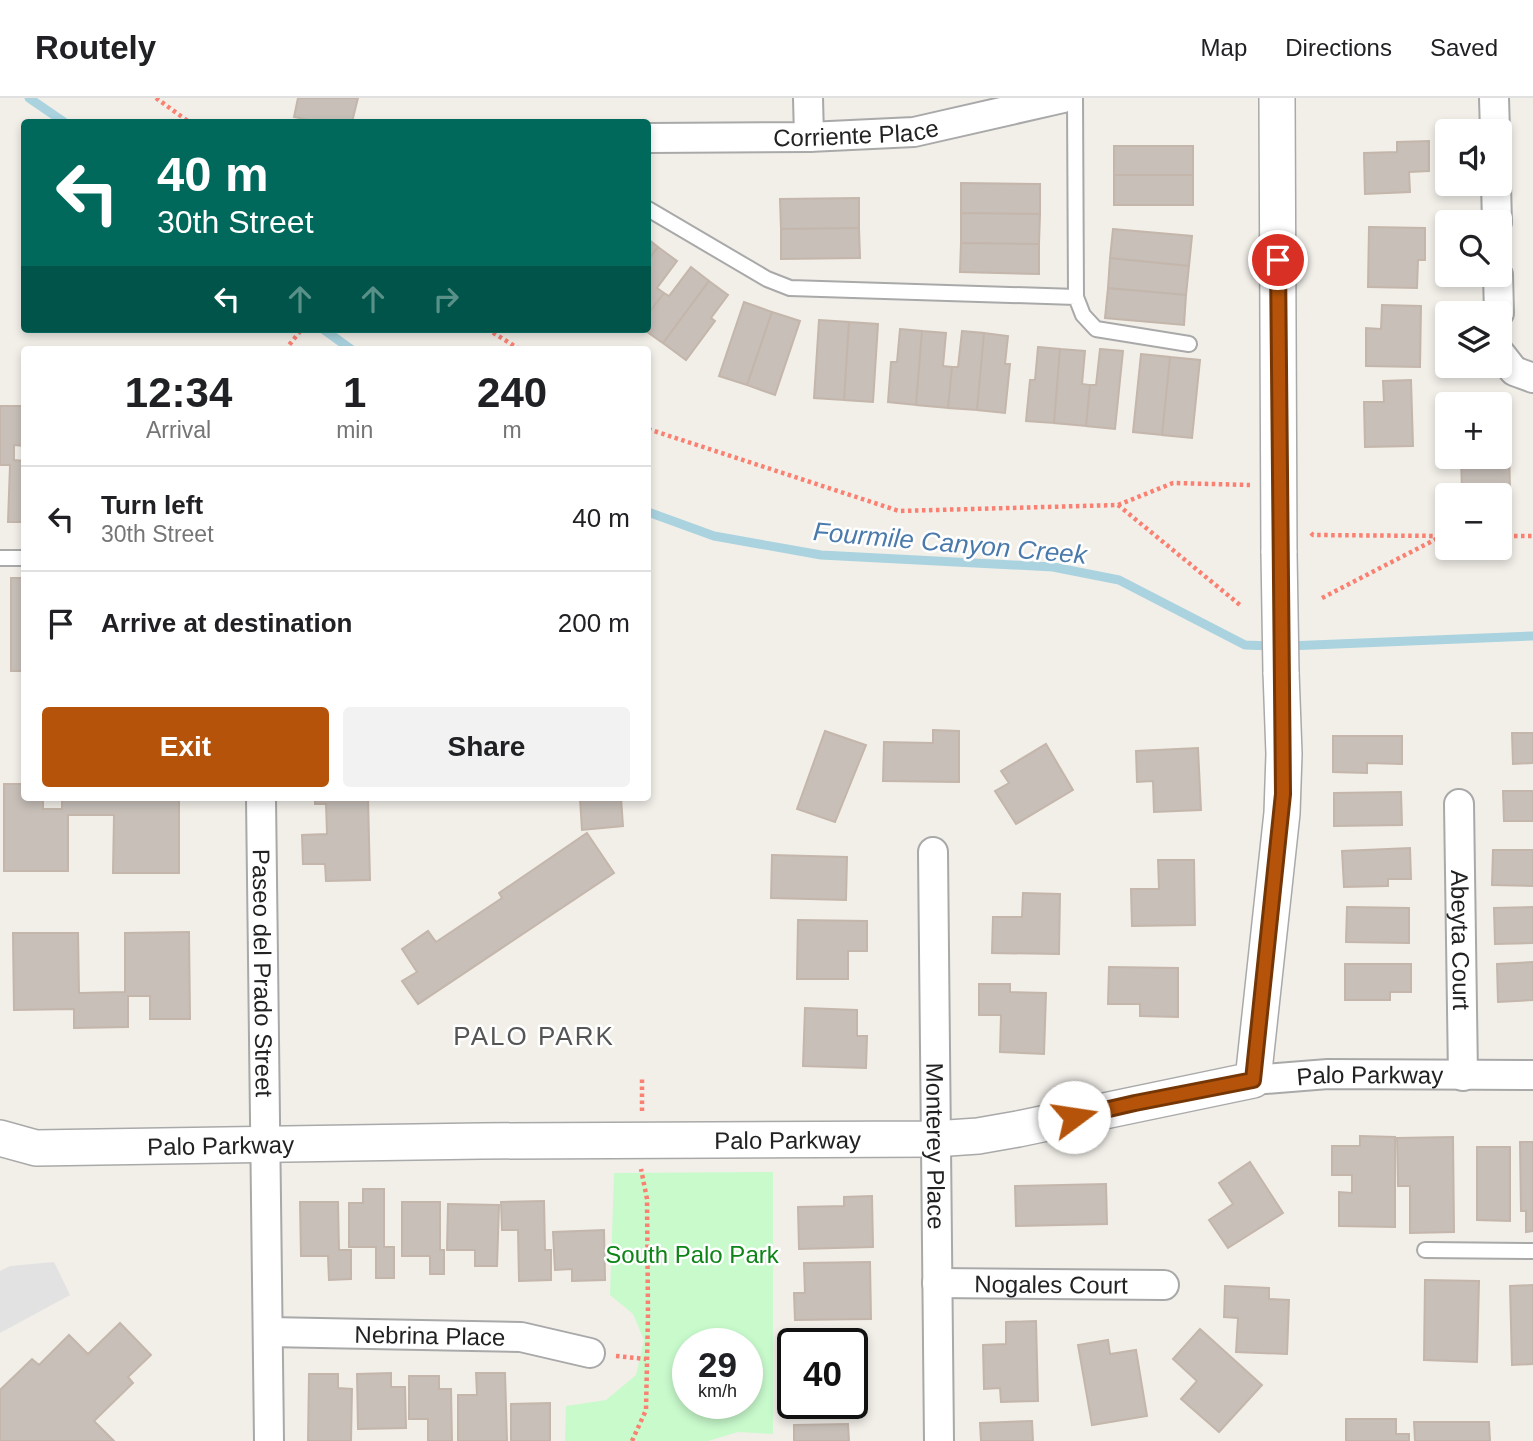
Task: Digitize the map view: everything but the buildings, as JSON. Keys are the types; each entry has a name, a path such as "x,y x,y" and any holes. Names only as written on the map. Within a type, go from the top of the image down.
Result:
{"street":[{"path":"808,98 809,137"},
{"name":"Corriente Place","path":"651,138 809,137 914,132 1063,98"},
{"path":"1253,1080 1282,813 1284,754 1279,553 1277,98"},
{"path":"1494,98 1495,119"},
{"path":"1512,368 1533,378"},
{"name":"Paseo del Prado Street","path":"261,801 269,1441"},
{"name":"Abeyta Court","path":"1459,804 1463,1076"},
{"name":"Monterey Place","path":"933,852 939,1441"},
{"name":"Palo Parkway","path":"0,1138 36,1148 266,1143 934,1139 978,1136 1018,1129 1253,1080 1328,1074 1533,1075"},
{"name":"Palo Parkway","path":"0,1162 20,1157 36,1148"},
{"name":"Nogales Court","path":"937,1283 1164,1285"},
{"name":"Nebrina Place","path":"269,1332 521,1337 590,1353"}],"lane":[{"path":"1075,98 1076,297 1083,315 1096,329 1189,344"},
{"path":"651,211 767,279 790,288 1076,297"},
{"path":"0,558 21,558"},
{"path":"1425,1250 1533,1251"}],"path":[{"path":"156,98 185,119"},
{"path":"493,333 515,346"},
{"path":"651,430 899,511 1118,505 1240,605"},
{"path":"1512,536 1533,536"},
{"path":"1322,598 1435,540"},
{"path":"632,1441 646,1410 647,1199 642,1179 642,1078"}],"green space":[{"name":"South Palo Park","path":"773,1172 773,1434 738,1432 708,1441 565,1441 566,1406 606,1400 636,1375 644,1340 633,1314 610,1295 614,1173"}],"shaded area":[{"path":"54,1262 70,1295 0,1333 0,1271 10,1266"}],"waterway":[{"name":"Fourmile Canyon Creek","path":"29,98 60,119"},
{"name":"Fourmile Canyon Creek","path":"329,333 346,346"},
{"name":"Fourmile Canyon Creek","path":"651,513 714,536 821,555 1053,567 1119,580 1245,645 1274,646"},
{"name":"Fourmile Canyon Creek","path":"1288,646 1533,636"}],"district":[{"name":"PALO PARK","path":"534,1036"}],"route":[{"path":"1074,1117 1253,1080 1283,794 1278,260"}]}
